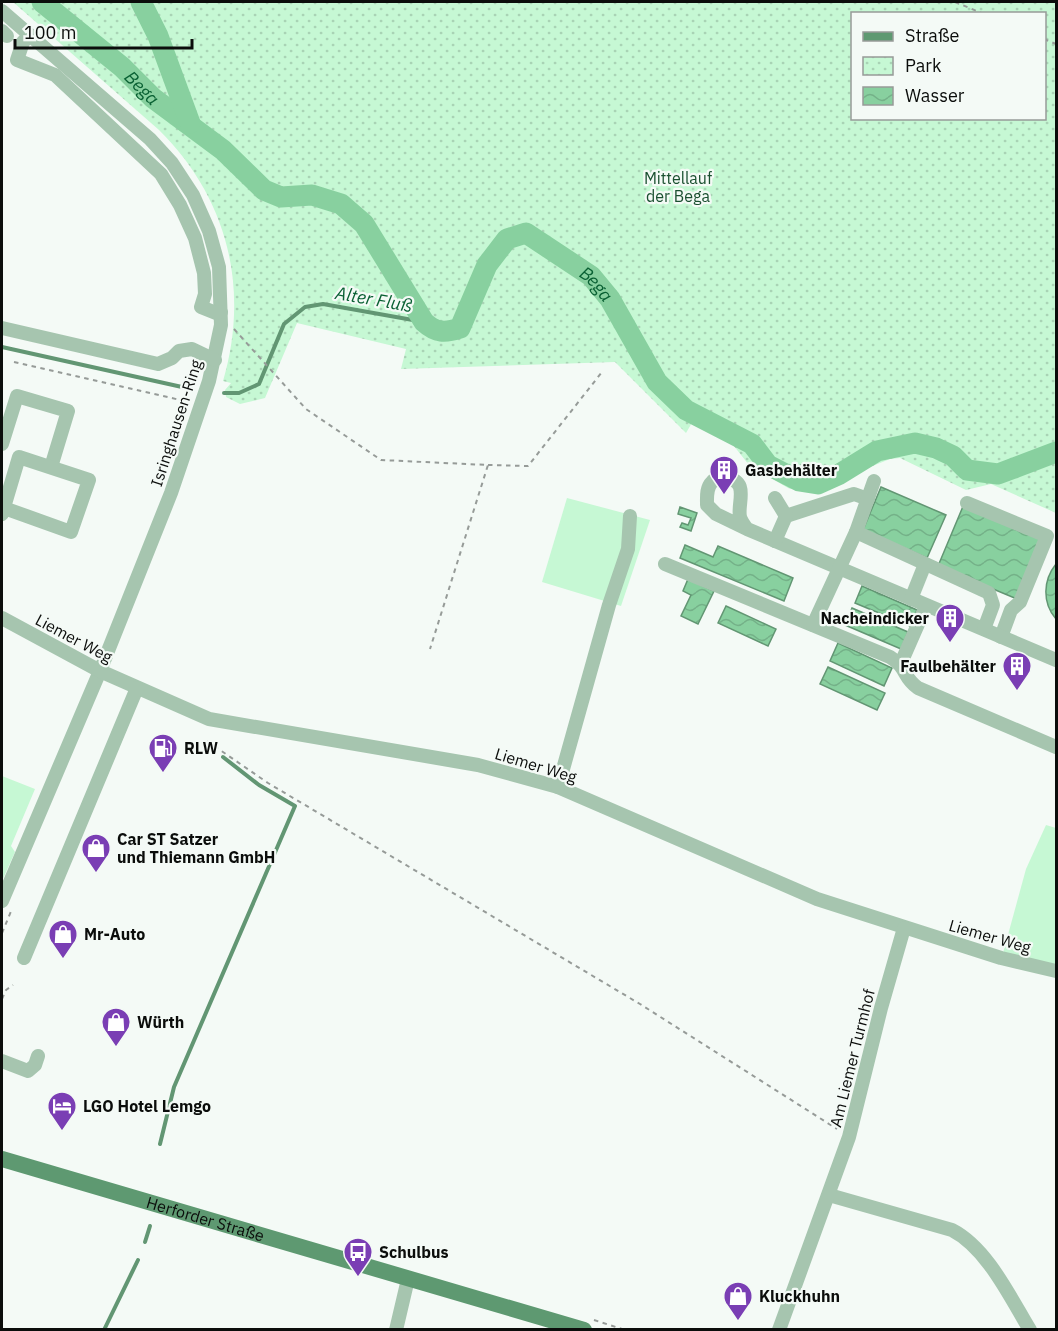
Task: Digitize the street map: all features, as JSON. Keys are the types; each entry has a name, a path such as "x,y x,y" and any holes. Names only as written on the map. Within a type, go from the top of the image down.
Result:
{"main road":[{"name":"Herforder Straße","path":"2,1159 584,1329"}],"street":[{"name":"Isringhausen-Ring","path":"2,11 150,139 172,163 193,195 209,231 219,267 222,319 215,360 171,494 100,671 2,901"},
{"path":"30,35 23,42 17,60 55,75 154,167 180,205 195,238 204,273 205,294 201,307 216,313 222,319"},
{"path":"2,328 158,364 172,358 179,351 192,349 215,360"},
{"path":"2,444 17,396 68,411 51,467"},
{"path":"2,452 19,457 51,467 89,480 71,532 3,511 19,457"},
{"path":"813,625 856,532 874,481"},
{"path":"775,542 786,516 854,494 868,499"},
{"path":"775,498 786,516"},
{"path":"967,502 1047,536 1020,602 1011,610 1001,637"},
{"path":"558,787 609,605 628,549 630,516"},
{"path":"747,529 1056,660"},
{"path":"856,532 989,593 993,605 984,630"},
{"path":"665,564 890,657 901,663 909,682 918,688 1056,747"},
{"path":"911,599 925,564"},
{"path":"901,663 926,606"},
{"name":"Liemer Weg","path":"2,618 100,671 183,709 222,723 478,765 558,787 817,899 1001,958 1056,971"},
{"path":"24,958 137,688"},
{"name":"Am Liemer Turmhof","path":"779,1329 849,1137 881,1008 904,928"},
{"path":"2,1061 28,1071 35,1065 38,1056"},
{"path":"829,1195 952,1230 965,1237 982,1255 1030,1329"},
{"path":"396,1329 408,1279"}],"path":[{"path":"955,2 979,12"},
{"path":"222,319 235,330 306,409 381,460 528,466 602,372"},
{"path":"14,362 201,405"},
{"path":"430,649 488,465"},
{"path":"207,741 268,783 640,1004 849,1137"},
{"path":"2,999 6,990 13,985"}],"green space":[{"name":"Mittellauf der Bega","path":"13,2 1056,2 1056,513 991,484 966,490 900,458 890,459 840,479 813,493 788,488 749,465 726,436 693,421 686,433 615,362 401,369 406,349 297,323 265,398 240,404 226,397 225,390 231,383 223,381 231,347 234,313 233,279 227,246 217,215 202,185 183,157 159,130"},
{"path":"567,498 650,520 621,606 542,582"},
{"path":"2,776 35,789 11,846 15,852 2,881"},
{"path":"1046,825 1056,828 1056,965 1003,953 1026,869"}],"water":[{"path":"881,487 946,515 927,558 863,530"},
{"path":"964,504 1043,538 1017,599 938,566"},
{"path":"680,507 697,513 691,531 680,527 682,523 688,525 691,518 678,514"},
{"path":"685,545 713,557 718,546 793,578 784,601 680,558"},
{"path":"1056,564 1056,619 1048,606 1046,592 1049,577"},
{"path":"688,579 714,591 698,624 681,616 691,595 683,591"},
{"path":"862,586 917,610 910,626 855,603"},
{"path":"726,606 776,629 768,646 718,623"},
{"path":"852,608 908,632 901,649 845,625"},
{"path":"838,643 892,668 884,686 830,661"},
{"path":"828,667 885,693 877,710 820,684"}],"waterway":[{"name":"Bega","path":"42,2 122,67 153,98 223,150 264,190 281,197 312,195 341,204 364,224 424,322 437,330 450,331 460,328 487,265 507,239 526,233 591,276 610,299 657,382 686,410 752,444 768,465 799,481 818,484 838,475 877,451 915,443 936,448 953,456 967,470 998,474 1056,452"},
{"name":"Bega","path":"141,2 158,36 190,123"},
{"name":"Alter Fluß","path":"224,393 239,393 259,384 284,324 305,307 323,304 424,322"},
{"name":"Alter Fluß","path":"2,347 191,389"},
{"path":"160,1144 174,1087 295,806 259,785 223,757"},
{"path":"145,1242 150,1226"},
{"path":"104,1330 138,1260"}],"place":[{"name":"Gasbehälter","path":"724,496"},
{"name":"Nacheindicker","path":"950,644"},
{"name":"Faulbehälter","path":"1017,692"},
{"name":"RLW","path":"163,774"},
{"name":"Car ST Satzer und Thiemann GmbH","path":"96,874"},
{"name":"Mr-Auto","path":"63,960"},
{"name":"Würth","path":"116,1048"},
{"name":"LGO Hotel Lemgo","path":"62,1132"},
{"name":"Schulbus","path":"358,1278"},
{"name":"Kluckhuhn","path":"738,1322"}]}
